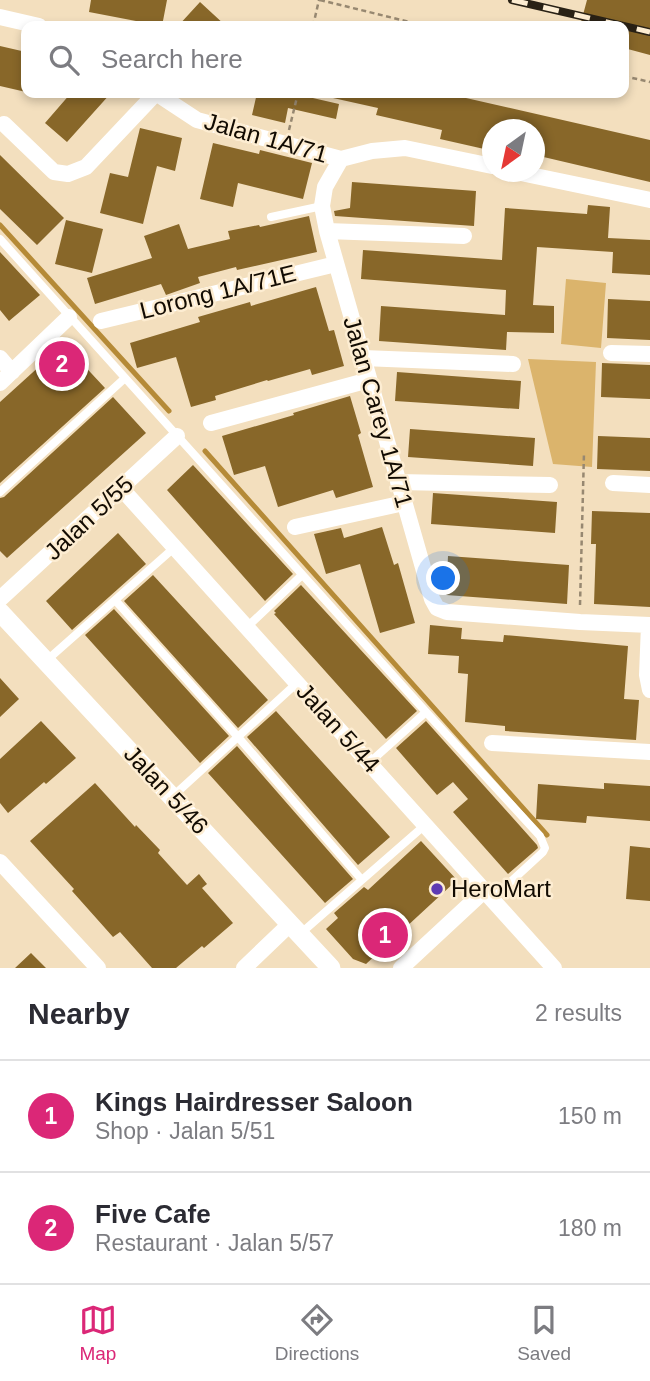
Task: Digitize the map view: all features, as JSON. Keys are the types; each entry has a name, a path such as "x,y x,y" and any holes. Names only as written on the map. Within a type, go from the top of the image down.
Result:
{"street":[{"path":"0,17 21,22"},
{"path":"4,124 54,172 68,174 86,167 151,98"},
{"name":"Jalan 1A/71","path":"164,98 197,120 341,159"},
{"path":"341,159 372,150 405,148 482,164"},
{"name":"Jalan Carey 1A/71","path":"341,159 325,187 322,206 327,231 432,599 437,607 447,612 650,625"},
{"path":"545,178 650,200"},
{"path":"327,231 464,236"},
{"name":"Lorong 1A/71E","path":"101,321 336,264"},
{"path":"0,358 6,377 69,317"},
{"path":"611,353 650,355"},
{"path":"363,358 513,363"},
{"path":"211,423 369,380"},
{"name":"Jalan 5/55","path":"0,599 177,436"},
{"path":"398,482 550,485"},
{"path":"613,483 650,485"},
{"name":"Jalan 5/44","path":"121,488 554,968"},
{"path":"295,527 404,503"},
{"name":"Jalan 5/46","path":"0,612 331,968"},
{"path":"650,625 647,675 650,690"},
{"path":"492,743 650,752"},
{"path":"0,862 98,968"},
{"path":"401,968 489,895"},
{"path":"244,968 295,929"}],"lane":[{"path":"271,216 322,206"},
{"path":"0,239 540,836 545,848 539,856 489,895"},
{"path":"0,492 125,378"},
{"path":"46,661 174,547"},
{"path":"247,627 302,575"},
{"path":"115,600 362,880"},
{"path":"172,797 297,683"},
{"path":"369,763 426,712"},
{"path":"295,929 362,880 425,825"}],"path":[{"path":"314,21 320,0 406,21"},
{"path":"629,77 650,82"},
{"path":"286,144 297,98"},
{"path":"580,622 584,453"}],"shaded area":[{"path":"566,279 606,283 601,348 561,344"},
{"path":"528,359 596,362 592,467 553,464"}],"building":[{"path":"91,0 167,0 163,21 136,21 89,12"},
{"path":"587,0 650,0 650,55 629,49 629,21 581,21"},
{"path":"200,2 221,21 183,21"},
{"path":"0,46 21,51 21,91 0,86"},
{"path":"67,98 107,98 67,142 45,123"},
{"path":"256,98 313,98 339,104 336,119 288,108 285,123 252,115"},
{"path":"333,98 466,98 650,140 650,182 545,157 545,119 482,119 482,149 440,139 442,130 376,115 378,108"},
{"path":"140,128 182,138 175,171 157,166 143,224 100,213 110,173 128,177"},
{"path":"213,143 259,154 260,150 312,163 303,199 238,183 233,207 200,199"},
{"path":"0,155 64,218 37,245 0,209"},
{"path":"352,182 476,191 474,226 335,216 334,211 350,208"},
{"path":"588,205 610,207 608,238 650,240 650,275 612,273 613,252 537,247 533,305 554,306 554,333 507,332 506,350 379,341 381,306 505,315 506,290 361,279 363,250 502,260 505,208 587,214"},
{"path":"309,216 317,252 198,277 200,283 166,295 161,284 95,304 87,278 152,258 144,236 179,224 188,249 230,239 228,231"},
{"path":"66,220 103,229 92,273 55,264"},
{"path":"0,252 40,295 9,321 0,310"},
{"path":"316,287 329,331 334,330 344,366 312,375 310,369 267,380 215,396 216,400 191,407 176,357 137,368 130,343 200,322 198,317 250,302 251,306"},
{"path":"608,299 650,301 650,340 607,338"},
{"path":"64,344 105,388 0,483 0,402"},
{"path":"602,363 650,365 650,399 601,397"},
{"path":"397,372 521,381 519,409 395,401"},
{"path":"350,396 373,487 336,498 333,490 278,507 265,466 234,475 222,436"},
{"path":"113,397 146,433 7,558 0,551 0,498"},
{"path":"410,429 535,438 533,466 408,457"},
{"path":"598,436 650,438 650,471 597,469"},
{"path":"193,465 293,574 265,601 167,490"},
{"path":"433,493 557,502 555,533 431,524"},
{"path":"592,511 650,513 650,607 594,604 596,544 591,544"},
{"path":"382,527 394,565 398,563 415,623 380,633 360,564 326,574 314,534 341,528 344,538"},
{"path":"118,533 146,564 72,630 46,601"},
{"path":"448,556 569,565 567,604 446,595"},
{"path":"153,575 268,700 238,728 124,601"},
{"path":"301,585 417,711 386,739 274,614"},
{"path":"114,609 229,736 200,763 85,635"},
{"path":"430,625 462,628 461,639 503,642 504,635 628,646 624,699 639,700 636,740 505,731 505,726 465,722 468,674 458,673 459,656 428,654"},
{"path":"0,678 19,699 0,717"},
{"path":"276,711 390,837 358,865 247,737"},
{"path":"41,721 76,758 8,813 0,803 0,759"},
{"path":"426,721 537,845 538,848 508,874 453,812 468,799 453,782 437,795 396,748"},
{"path":"237,746 353,879 325,903 208,773"},
{"path":"95,783 160,850 158,853 187,885 199,874 207,884 202,888 233,923 176,968 152,968 120,932 113,937 30,841"},
{"path":"604,783 650,786 650,821 587,816 586,823 536,819 538,784 604,789"},
{"path":"421,841 457,880 366,964 353,959 326,929 338,918 334,913 364,887 368,890"},
{"path":"630,846 650,848 650,901 626,899"},
{"path":"31,953 46,968 15,968"}],"waterway":[{"path":"0,225 169,411"},
{"path":"205,451 547,835"}],"railway":[{"path":"512,0 603,21"},
{"path":"629,27 650,32"}],"place":[{"name":"Five Cafe","path":"62,364"},
{"name":"HeroMart","path":"437,889"},
{"name":"Kings Hairdresser Saloon","path":"385,935"}]}
